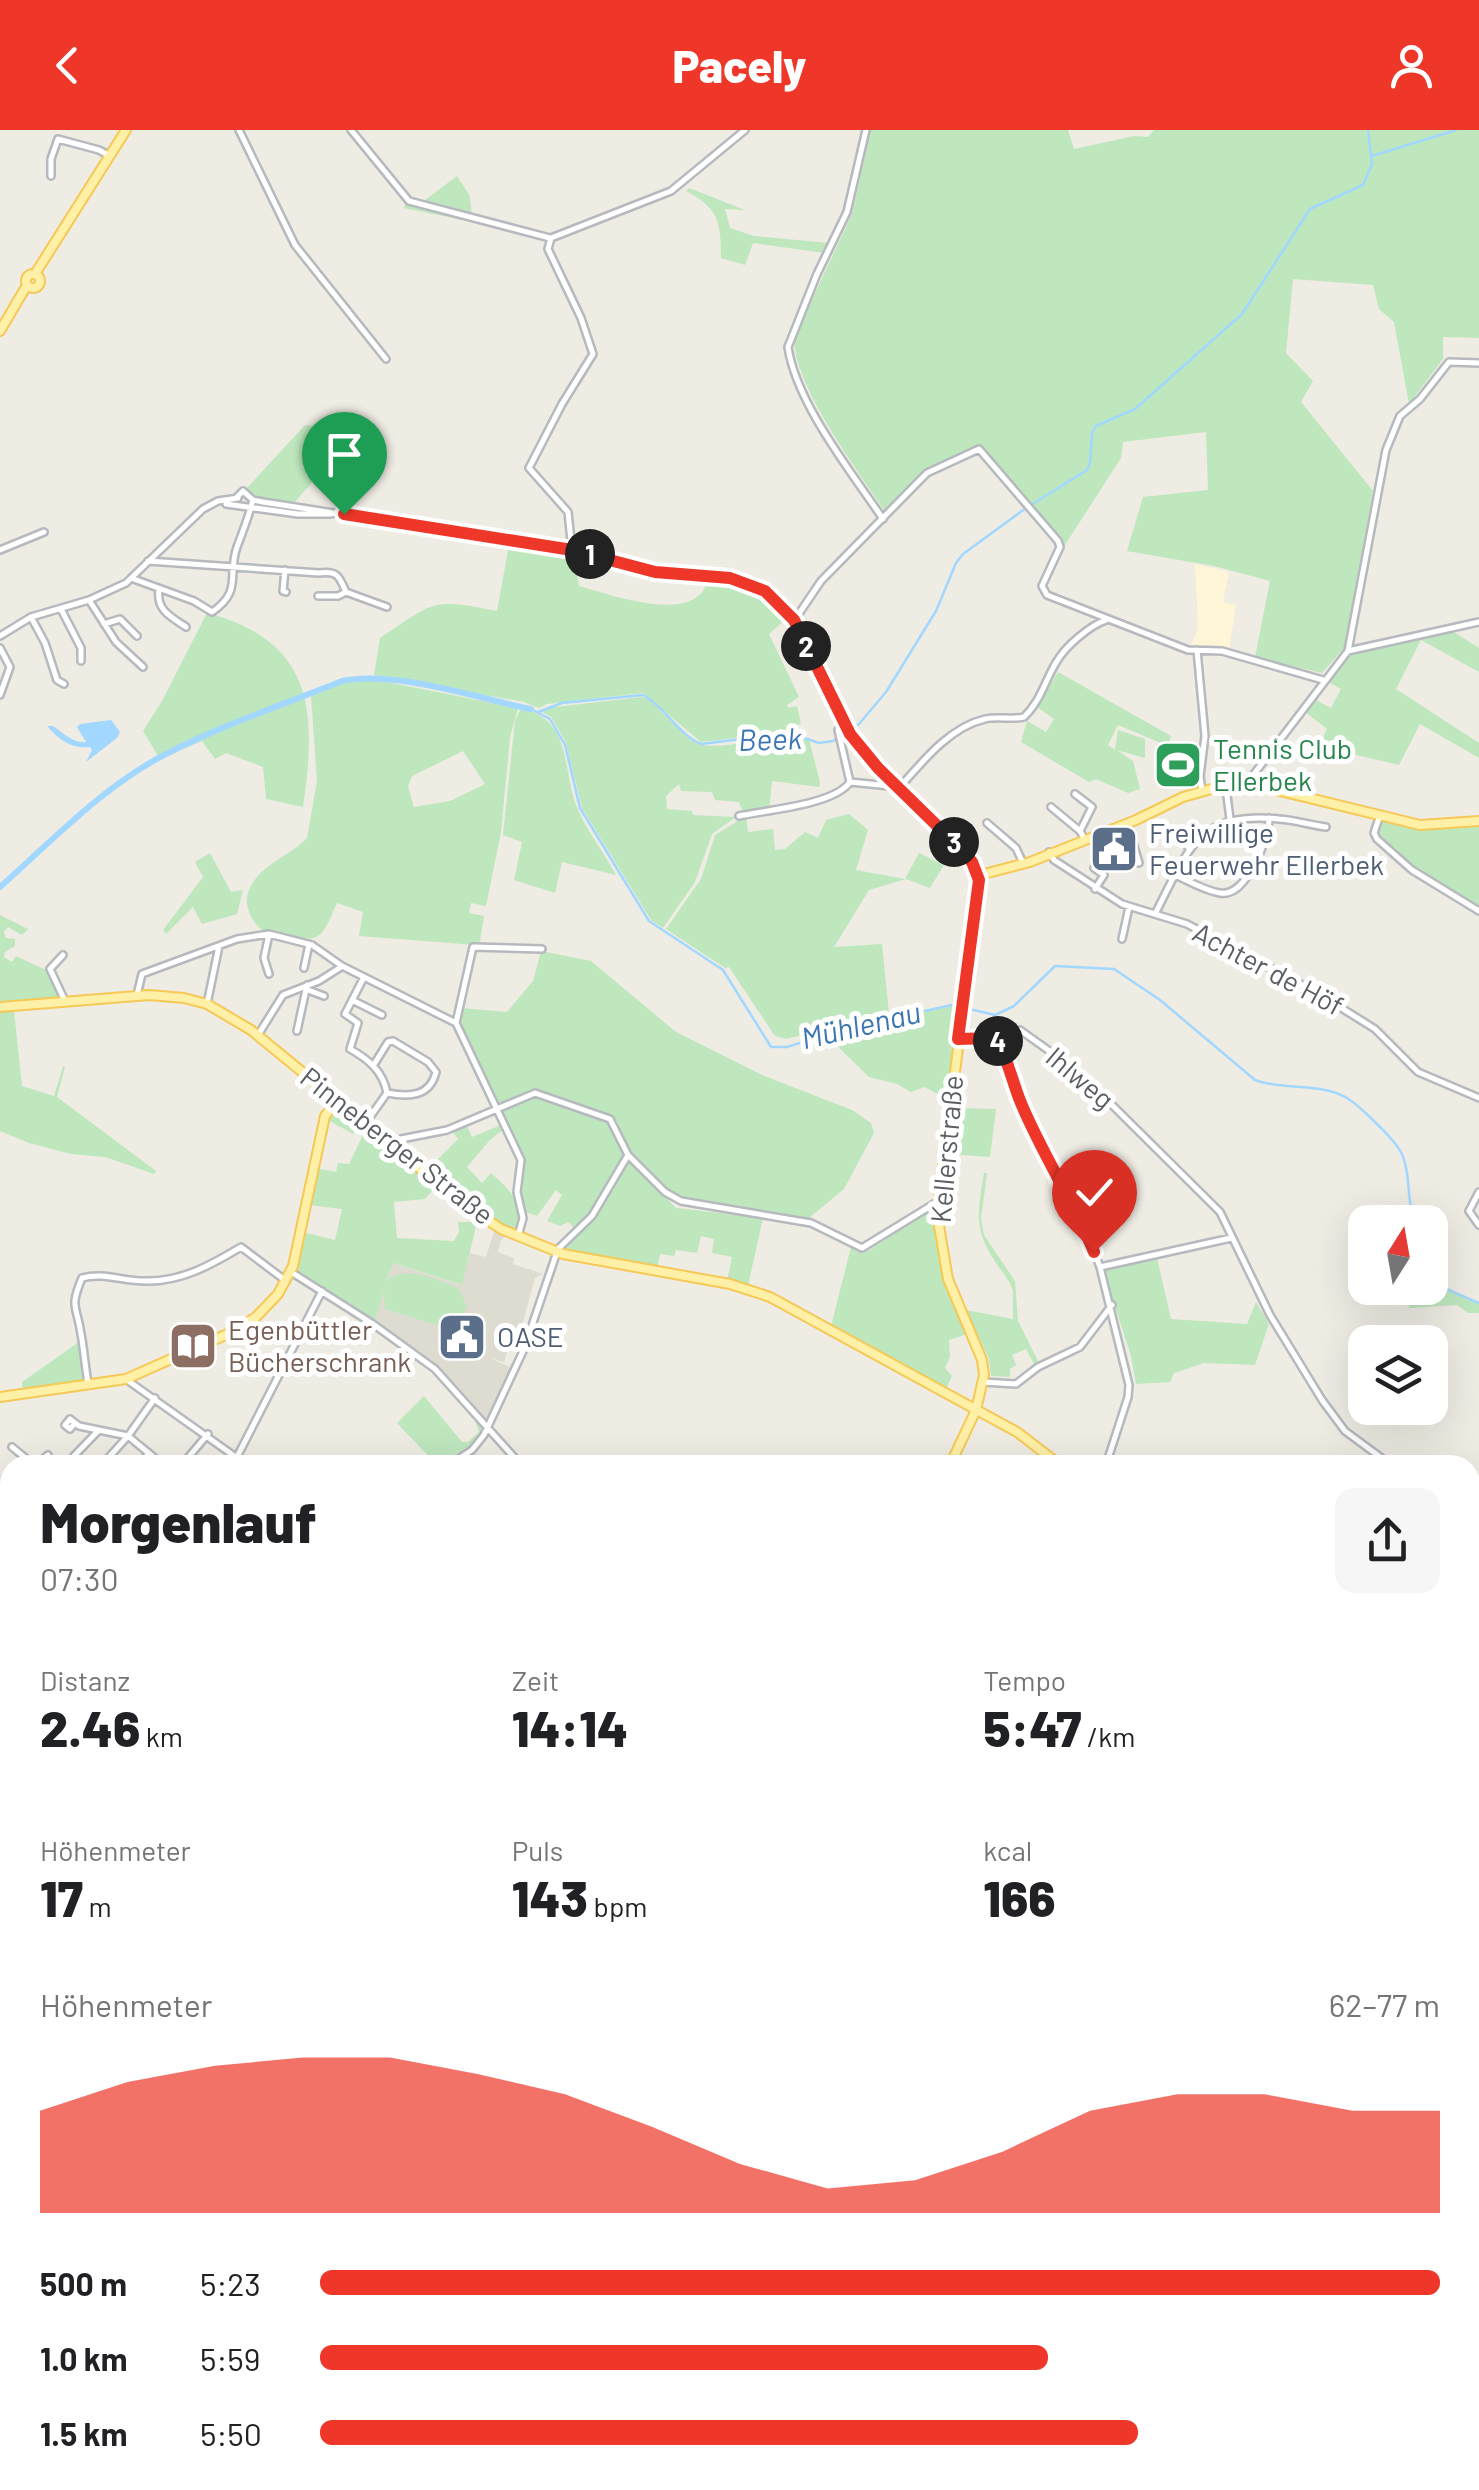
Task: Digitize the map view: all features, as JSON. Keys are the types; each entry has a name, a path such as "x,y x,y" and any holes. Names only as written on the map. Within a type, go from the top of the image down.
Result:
{"main road":[{"path":"0,331 29,286 27,276 37,275 126,130"},
{"path":"983,878 1049,852 1082,834 1127,823 1202,791 1226,787 1284,791 1432,826 1479,821"},
{"name":"Kellerstraße","path":"954,1455 983,1382 982,1360 948,1279 937,1202 974,910 983,878"},
{"name":"Pinneberger Straße","path":"0,1007 137,995 170,996 207,1004 258,1035 474,1212 518,1236 557,1252 756,1292 788,1305 1030,1440 1048,1455"},
{"path":"0,1397 126,1379 245,1325 269,1305 290,1272 325,1113 326,1097 321,1088"},
{"path":"325,1113 335,1099"}],"street":[{"path":"239,130 295,244 386,360"},
{"path":"351,130 409,201 551,238 671,190 745,130"},
{"path":"866,130 847,212 816,274 788,347 813,412 883,519"},
{"path":"51,176 51,159 58,140 110,156"},
{"path":"551,238 548,249 593,354 529,468 568,512 572,550"},
{"path":"1252,786 1254,774 1348,651 1393,426 1449,362 1479,364"},
{"path":"794,620 822,581 927,473 979,449 1058,541 1060,547 1043,591 1106,620 1188,650 1222,651 1323,680"},
{"path":"0,636 31,617 90,600 131,578 203,508 236,498 249,498 298,514 362,516 572,550 655,572 748,582 778,602 794,620 848,731 865,754 972,862 983,878"},
{"path":"226,504 249,498"},
{"path":"131,578 212,612 230,597 236,549 248,523 249,498"},
{"path":"0,550 44,532"},
{"path":"148,560 337,572 346,592 387,608"},
{"path":"284,592 285,570"},
{"path":"158,590 164,612 186,627"},
{"path":"318,596 346,592"},
{"path":"90,600 116,642 142,667"},
{"path":"60,608 80,646 82,661"},
{"path":"31,617 57,680 64,684"},
{"path":"104,624 120,618 136,636"},
{"path":"900,788 962,728 986,718 1024,716 1035,705 1063,652 1106,620"},
{"path":"1348,651 1479,622"},
{"path":"0,648 10,666 0,695"},
{"path":"1197,650 1205,736 1202,791"},
{"path":"848,731 839,737 850,782"},
{"path":"850,782 890,786"},
{"path":"740,816 800,805 844,790 850,782"},
{"path":"1226,787 1230,820"},
{"path":"1050,806 1082,834 1092,806 1075,794"},
{"path":"1380,815 1376,839 1412,870 1479,912"},
{"path":"1175,875 1222,894 1232,892 1254,864 1267,834 1269,818"},
{"path":"1155,914 1189,849 1214,826 1230,820 1269,818 1326,827"},
{"path":"987,823 1016,848 1024,863"},
{"path":"1127,823 1139,863"},
{"path":"1180,831 1189,849"},
{"name":"Achter de Höf","path":"1049,852 1054,860 1094,889 1129,907 1187,924 1319,994 1375,1029 1418,1072 1479,1098"},
{"path":"1094,868 1106,876 1094,889"},
{"path":"1122,939 1129,907"},
{"path":"137,995 142,974 256,934 269,934 308,944 363,978 456,1023"},
{"path":"269,934 264,958 269,974"},
{"path":"304,968 308,944"},
{"path":"207,1004 219,946"},
{"path":"518,1236 523,1218 517,1192 521,1160 456,1023 473,948 542,949"},
{"path":"62,955 50,969 66,1001"},
{"path":"258,1035 283,995 308,987 342,966"},
{"path":"363,978 345,1014 358,1024 350,1049 373,1066 387,1092"},
{"path":"308,987 324,996"},
{"path":"297,1031 308,987"},
{"path":"352,1000 382,1015"},
{"name":"Ihlweg","path":"996,1038 1020,1030 1062,1060 1220,1212 1231,1238"},
{"path":"958,1039 996,1038 1010,1064 1022,1104 1078,1212 1100,1267 1129,1384 1109,1455"},
{"path":"373,1066 388,1042 393,1041 428,1062 436,1072 432,1085 418,1094 387,1092"},
{"path":"365,1124 387,1092"},
{"path":"392,1145 401,1139 446,1130 535,1093 614,1122 628,1155 680,1201 811,1223 862,1248 937,1202"},
{"path":"464,1455 488,1428 524,1348 557,1252 592,1216 628,1155"},
{"path":"1479,1192 1469,1212 1479,1225"},
{"path":"1100,1267 1231,1238 1270,1315 1322,1400 1346,1431 1378,1455"},
{"path":"88,1386 82,1333 74,1309 82,1278 97,1274 144,1282 174,1278 191,1274 242,1247 286,1281"},
{"path":"290,1272 436,1369 512,1455"},
{"path":"238,1455 322,1292"},
{"path":"983,1382 1016,1384 1038,1366 1080,1348 1112,1305"},
{"path":"126,1379 234,1455"},
{"path":"111,1455 155,1398"},
{"path":"75,1423 128,1436 150,1453"},
{"path":"75,1455 98,1431"},
{"path":"190,1455 208,1434"},
{"path":"12,1447 22,1455"}],"shaded area":[{"path":"1195,564 1229,572 1223,602 1236,605 1229,650 1190,648 1198,629"},
{"path":"494,1232 505,1237 498,1252 514,1258 513,1264 543,1274 535,1278 518,1340 511,1338 504,1362 490,1358 514,1369 489,1419 483,1419 449,1381 374,1322 392,1263 461,1285 470,1253 486,1257"}],"green space":[{"path":"871,130 1068,130 1074,149 1134,136 1148,137 1154,130 1479,130 1479,338 1443,337 1443,359 1409,404 1394,322 1379,309 1373,285 1293,279 1286,353 1313,381 1301,402 1373,491 1344,648 1322,673 1255,657 1270,581 1214,566 1127,551 1143,497 1208,490 1206,432 1123,442 1121,458 1063,548 1062,542 982,451 975,449 926,470 884,510 815,402 796,357 794,338 852,214"},
{"path":"457,176 470,196 472,218 493,223 492,226 404,208 407,201 420,204"},
{"path":"689,188 745,210 725,209 730,228 754,236 829,243 824,253 753,243 745,265 721,258 716,218 712,210 686,191"},
{"path":"305,425 350,432 339,452 293,504 264,500 246,489"},
{"path":"509,545 574,556 579,586 650,604 686,602 699,595 707,582 742,585 762,594 787,618 769,634 799,697 787,705 797,706 801,724 791,726 792,732 701,742 643,693 539,708 374,675 380,638 424,610 445,604 497,611"},
{"path":"207,613 242,625 269,642 288,661 300,684 309,740 303,807 266,799 263,767 226,753 215,759 202,741 160,759 143,731"},
{"path":"1454,632 1479,648 1479,672 1421,640 1396,689 1479,743 1479,758 1420,724 1399,765 1319,746 1327,729 1304,711 1314,699 1331,708 1341,689 1326,681 1351,655"},
{"path":"1058,672 1171,736 1168,746 1118,725 1108,745 1115,750 1118,730 1145,739 1145,758 1117,750 1133,761 1140,789 1128,793 1096,779 1089,782 1021,742 1027,721 1046,732 1054,719 1037,707"},
{"path":"367,678 518,708 510,737 501,832 486,906 471,903 469,913 484,916 476,945 359,936 363,912 337,903 324,930 313,938 269,933 252,918 247,901 254,881 307,838 317,781 311,696 345,681","holes":["463,751 485,784 450,801 414,807 408,786 412,776"]},
{"path":"649,699 696,743 707,746 781,737 809,739 820,782 819,787 772,781 769,811 743,812 739,802 715,800 712,792 681,791 679,784 666,796 667,809 736,817 712,834 695,882 663,928 651,920 582,808 565,741 551,717 542,712 547,708"},
{"path":"521,708 539,715 559,736 579,812 616,875 562,862 555,893 514,880 522,842 503,835 515,721"},
{"path":"849,814 868,830 856,870 905,879 919,853 944,865 930,888 906,879 869,890 834,947 882,944 889,1014 786,1039 775,1036 729,967 666,929 701,879 715,835 746,816 748,832 773,829 775,850 785,849 805,832 818,838 826,820"},
{"path":"1381,820 1425,830 1479,826 1479,909 1414,870 1378,838"},
{"path":"210,853 231,892 243,890 237,914 202,924 193,907 166,934 163,930 203,877 195,862"},
{"path":"0,915 28,929 22,935 8,927 4,932 6,938 15,939 15,946 4,957 12,962 16,956 50,972 62,998 0,1003"},
{"path":"541,951 591,961 676,1032 762,1075 852,1110 871,1123 874,1133 844,1189 809,1218 681,1200 631,1152 617,1121 605,1113 534,1090 497,1104 459,1023 461,1008 507,1012 533,981"},
{"path":"80,1003 14,1011 22,1086 54,1096 65,1067 57,1097 156,1171 154,1174 105,1157 71,1154 29,1143 0,1131 0,1009"},
{"path":"958,1005 948,1099 924,1087 911,1092 869,1077 824,1033 859,1023"},
{"path":"532,1095 603,1118 612,1126 626,1155 591,1215 577,1230 568,1222 560,1226 547,1221 562,1195 556,1190 537,1216 525,1212 521,1199 525,1160 499,1109"},
{"path":"954,1108 996,1109 990,1157 948,1154"},
{"path":"333,1109 341,1110 435,1188 425,1199 394,1202 397,1238 454,1241 459,1232 458,1222 477,1222 462,1285 393,1263 386,1281 412,1274 459,1289 467,1307 453,1330 385,1309 384,1291 374,1322 297,1270 306,1233 335,1240 342,1209 309,1205 316,1168 336,1172 338,1163 349,1164 364,1133 357,1127 353,1134 326,1119"},
{"path":"466,1124 472,1137 501,1125 504,1129 467,1167 482,1183 491,1173 509,1191 518,1210 518,1227 511,1230 497,1224 419,1163 433,1164 458,1139 451,1129"},
{"path":"630,1160 676,1208 763,1218 748,1286 727,1281 732,1257 712,1253 714,1239 701,1236 697,1253 676,1250 674,1256 660,1254 657,1269 561,1250 595,1217"},
{"path":"984,1173 984,1235 1015,1281 1018,1321 1039,1363 1035,1366 1026,1349 1012,1355 1016,1365 1010,1369 1010,1377 991,1376 989,1359 966,1310 1013,1319 1013,1291 981,1232 979,1208"},
{"path":"934,1207 943,1272 967,1334 949,1340 950,1357 945,1368 952,1376 946,1389 831,1326 851,1247 868,1251"},
{"path":"1157,1258 1171,1319 1247,1324 1256,1302 1269,1324 1255,1365 1204,1363 1174,1373 1170,1382 1136,1384 1103,1269"},
{"path":"1448,1288 1479,1304 1479,1313 1468,1313 1457,1305 1409,1308 1448,1305"},
{"path":"79,1342 86,1382 23,1389 22,1382"},
{"path":"424,1396 462,1442 468,1442 479,1432 475,1420 484,1426 472,1450 467,1447 454,1455 427,1455 397,1423"}],"water":[{"path":"111,720 120,732 117,738 86,762 90,747 66,742 47,726 73,740 86,742 77,727 80,724"}],"waterway":[{"name":"Beek","path":"1031,505 1087,470 1096,426 1135,409 1242,314 1310,209 1363,185 1372,164 1368,130"},
{"path":"1372,156 1456,130"},
{"name":"Beek","path":"538,712 562,703 643,695 701,744 790,733 819,743 833,741 859,724 886,692 936,611 963,554 1026,508"},
{"name":"Mühlenau","path":"0,887 80,814 146,765 212,732 342,681 410,682 531,709"},
{"name":"Mühlenau","path":"531,709 550,719 565,745 580,808 649,921 723,970 771,1047 787,1047 851,1027 952,1005 995,1015 1014,1006 1055,966 1114,969 1160,1000 1255,1080 1325,1090 1359,1107 1402,1154 1411,1205"},
{"path":"0,1011 8,1010"},
{"name":"Mühlenau","path":"1448,1290 1479,1303"}],"place":[{"name":"Tennis Club Ellerbek","path":"1178,765"},
{"name":"Freiwillige Feuerwehr Ellerbek","path":"1114,849"},
{"name":"OASE","path":"462,1337"},
{"name":"Egenbüttler Bücherschrank","path":"193,1346"}],"route":[{"path":"344,514 572,550 677,576 730,578 765,591 786,609 853,739 972,862 979,880 958,1039 996,1038 1010,1064 1022,1104 1078,1212 1094,1252"}]}
